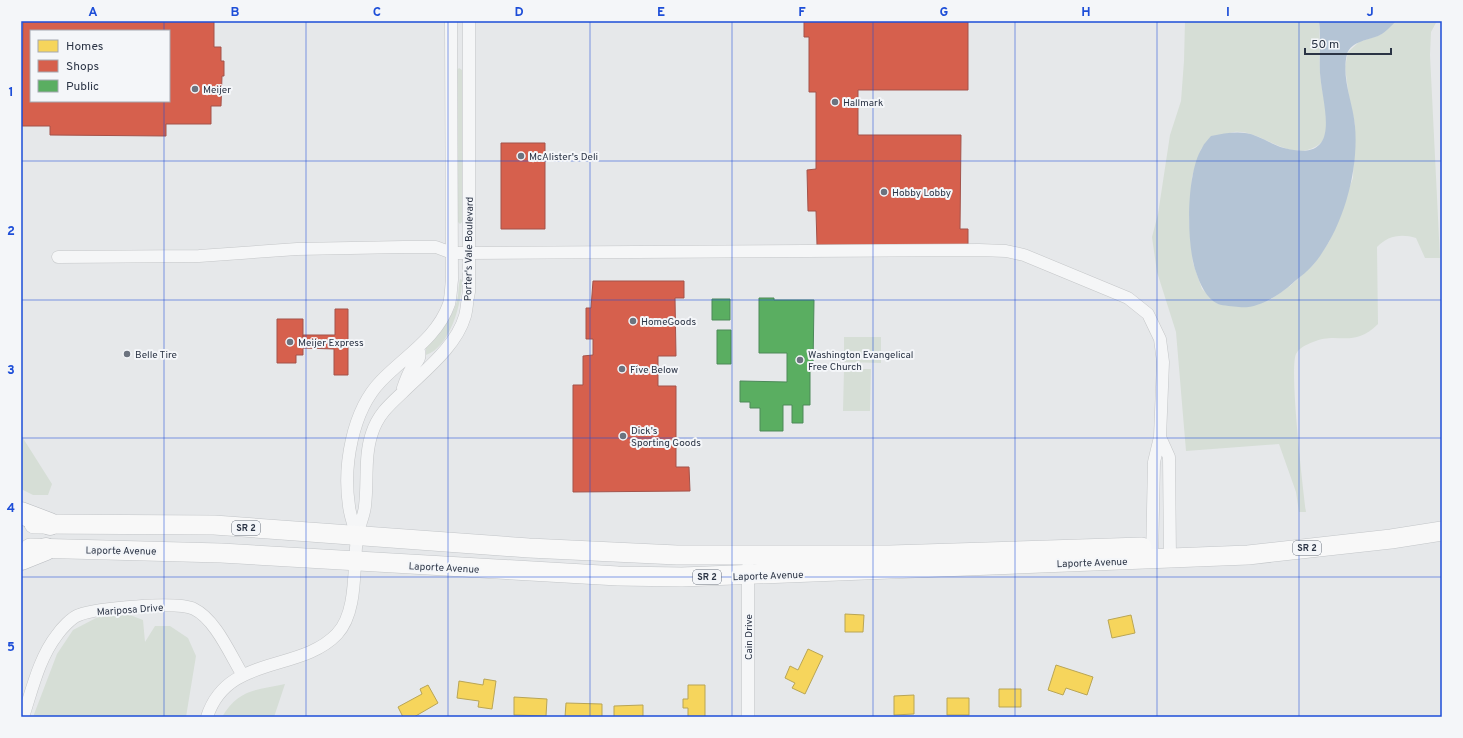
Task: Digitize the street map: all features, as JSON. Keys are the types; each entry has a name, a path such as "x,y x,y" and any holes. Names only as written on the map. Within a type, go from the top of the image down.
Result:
{"highway":[{"path":"21,514 50,524"},
{"name":"SR 2","path":"21,559 46,549"}],"main road":[{"name":"Laporte Avenue","path":"21,524 214,525 617,553 747,556 1161,552 1248,554 1391,539 1442,530"},
{"name":"Laporte Avenue","path":"21,548 221,553 355,562 618,576 748,576 1161,552"}],"street":[{"name":"Porter's Vale Boulevard","path":"357,536 349,507 350,448 356,425 365,402 380,381 418,348 444,316 449,302 452,280 452,21"},
{"name":"Porter's Vale Boulevard","path":"242,674 310,652 324,645 338,633 346,619 351,604 357,536 365,507 368,456 371,435 378,417 444,351 456,334 464,317 469,292 469,21"},
{"path":"58,257 199,256 297,249 404,247 436,247 452,253 979,250 1006,251 1024,255 1128,298 1148,314 1160,339 1163,362 1160,437 1154,462 1161,552"},
{"path":"399,396 411,369 419,361 421,355 418,348"},
{"path":"1160,437 1169,457 1161,552"},
{"name":"Cain Drive","path":"747,556 748,717"},
{"name":"Mariposa Drive","path":"23,717 39,667 56,636 77,615 103,609 158,605 193,608 212,624 242,674"},
{"path":"207,717 212,703 218,695 242,674"}],"shaded area":[{"path":"1185,21 1319,21 1320,73 1327,123 1326,133 1321,142 1315,147 1305,151 1294,151 1254,135 1244,132 1234,132 1222,136 1201,149 1192,177 1189,220 1193,263 1202,289 1218,304 1268,301 1290,286 1313,265 1329,242 1353,178 1355,125 1345,67 1348,52 1359,42 1380,35 1396,21 1437,21 1431,32 1430,55 1440,258 1425,258 1416,238 1410,236 1395,236 1385,240 1377,247 1378,324 1369,332 1361,336 1353,338 1322,339 1313,342 1301,348 1296,354 1294,364 1295,404 1306,512 1299,512 1296,492 1279,444 1186,451 1176,332 1157,272 1152,237 1158,214 1170,135 1181,101"},
{"path":"459,68 462,70 462,222 460,224 458,222 457,70"},
{"path":"460,279 462,280 460,300 453,323 442,343 426,355 426,346 444,325 455,308 458,298"},
{"path":"844,337 881,337 881,363 844,362"},
{"path":"844,369 871,369 870,411 843,411"},
{"path":"21,435 52,484 48,495 33,495 21,489"},
{"path":"130,615 143,620 145,642 155,626 170,626 188,638 196,656 186,717 33,717 57,654 73,630 98,617"},
{"path":"285,684 274,717 222,717 235,701 249,692"}],"water":[{"path":"1319,21 1396,21 1382,34 1352,46 1347,54 1345,72 1354,117 1356,143 1351,181 1341,218 1324,251 1307,271 1284,291 1269,300 1254,306 1239,307 1218,304 1210,298 1202,286 1196,272 1190,245 1190,191 1197,159 1204,145 1211,136 1222,134 1251,134 1284,148 1303,151 1316,148 1323,140 1326,129 1326,115 1320,73"}],"building: Homes":[{"path":"845,614 864,615 863,632 845,632"},
{"path":"1131,615 1135,633 1112,638 1108,620"},
{"path":"808,649 823,656 805,694 792,688 795,683 785,678 790,666 798,670"},
{"path":"1056,665 1093,677 1087,695 1066,688 1063,695 1048,690"},
{"path":"484,679 496,681 492,709 478,707 479,701 457,698 459,681 483,685"},
{"path":"428,685 438,703 414,717 403,717 398,707 422,694 420,689"},
{"path":"688,685 705,685 705,717 688,717 688,708 683,708 683,699 688,699"},
{"path":"999,689 1021,689 1021,707 999,707"},
{"path":"914,695 914,714 894,715 894,696"},
{"path":"514,697 547,699 546,716 514,715"},
{"path":"947,698 969,698 969,715 947,715"},
{"path":"566,703 602,704 602,717 565,717"},
{"path":"643,705 643,717 614,717 614,706"}],"building: Shops":[{"name":"Meijer","path":"23,21 214,21 214,47 221,47 221,61 224,61 224,76 222,76 221,106 211,106 211,124 166,124 166,136 50,135 50,126 22,126"},
{"path":"804,21 968,21 968,90 858,90 858,135 961,135 960,229 968,229 968,245 817,245 816,211 808,211 807,170 816,169 816,92 809,92 809,37 804,37"},
{"path":"501,143 545,143 545,229 501,229"},
{"path":"593,281 684,281 684,298 675,298 676,356 658,356 658,386 676,386 676,467 689,467 690,491 573,492 573,385 583,385 583,356 593,355 593,339 586,339 586,308 591,308"},
{"name":"Meijer Express","path":"335,309 348,309 348,375 334,375 334,349 303,348 303,335 335,335"},
{"name":"Meijer Express","path":"277,319 303,319 303,355 296,355 296,363 277,363"}],"building: Public":[{"name":"Washington Evangelical Free Church","path":"759,298 774,298 774,300 814,300 813,367 810,367 810,405 803,405 803,423 792,423 792,405 783,405 783,431 760,431 760,408 750,408 750,402 740,402 740,381 787,382 787,353 759,353"},
{"path":"712,299 730,299 730,320 712,320"},
{"path":"717,330 731,330 731,364 717,364"}],"place":[{"name":"Meijer","path":"195,89"},
{"name":"Hallmark","path":"835,102"},
{"name":"McAlister's Deli","path":"521,156"},
{"name":"Hobby Lobby","path":"884,192"},
{"name":"HomeGoods","path":"633,321"},
{"name":"Meijer Express","path":"290,342"},
{"name":"Belle Tire","path":"127,354"},
{"name":"Washington Evangelical Free Church","path":"800,360"},
{"name":"Five Below","path":"622,369"},
{"name":"Dick's Sporting Goods","path":"623,436"}]}
